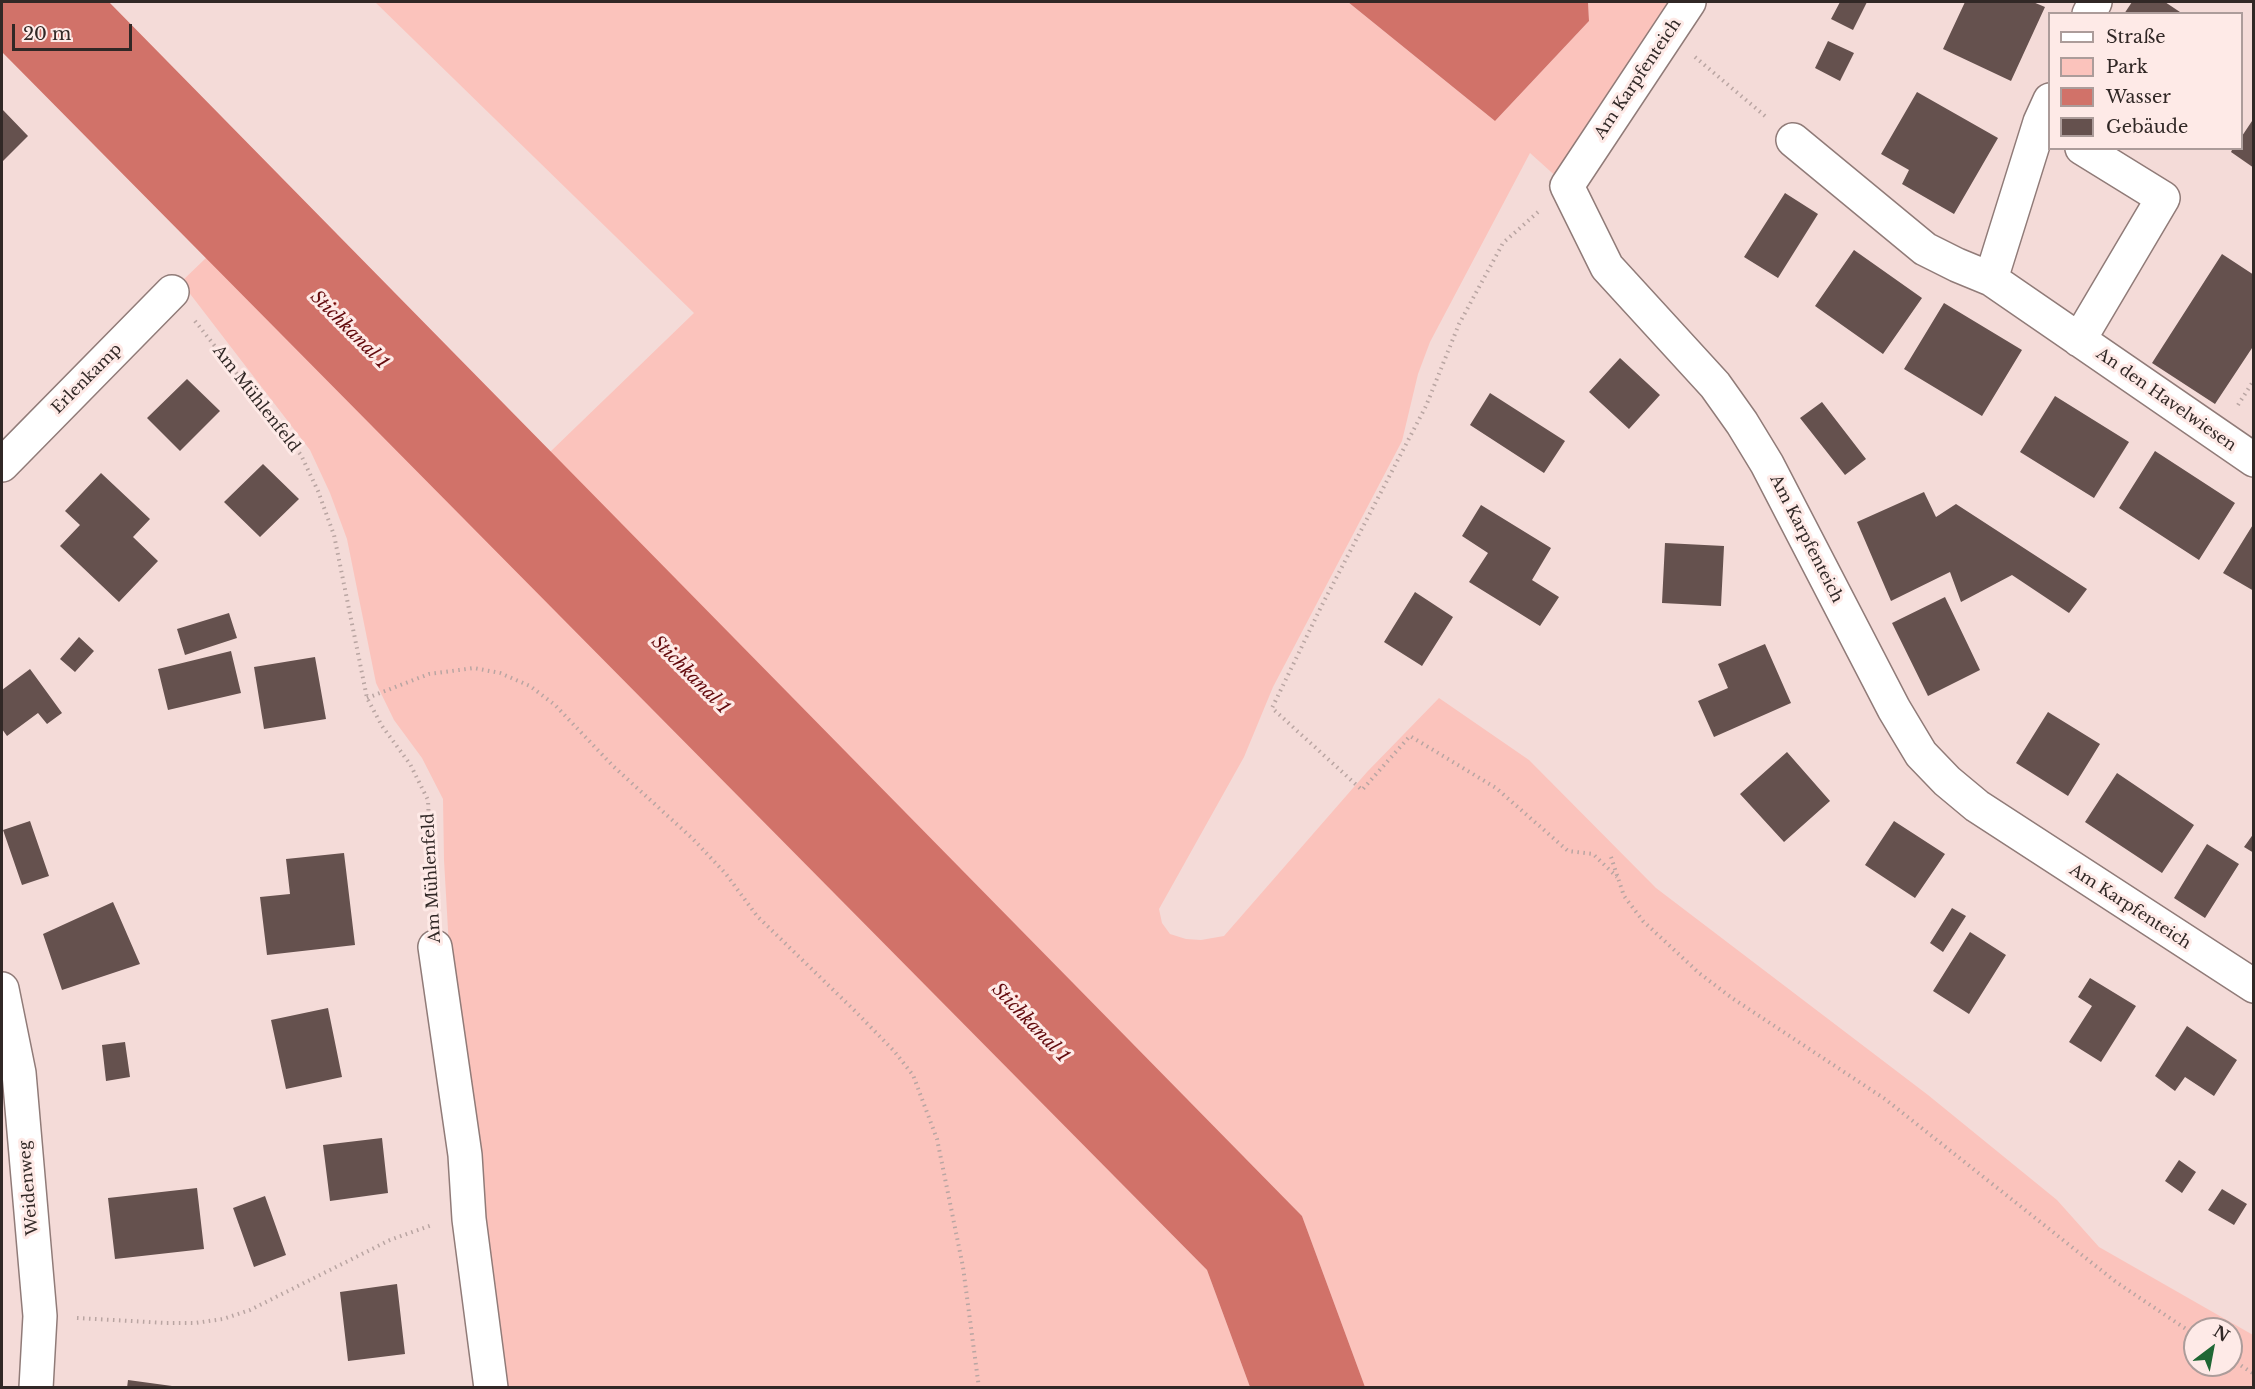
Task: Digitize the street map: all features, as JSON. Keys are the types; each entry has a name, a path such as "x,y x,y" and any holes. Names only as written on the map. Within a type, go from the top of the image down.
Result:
{"street":[{"name":"Am Karpfenteich","path":"1689,2 1567,186 1607,267 1715,385 1742,423 1767,464 1894,709 1921,754 1947,781 1977,806 2253,986"},
{"path":"1991,279 2046,117"},
{"name":"An den Havelwiesen","path":"1793,140 1925,249 1991,279 2253,460"},
{"name":"An den Havelwiesen","path":"2079,340 2163,198 2085,150"},
{"name":"Erlenkamp","path":"2,465 172,292"},
{"name":"Am Mühlenfeld","path":"435,947 465,1155 469,1219 491,1388"},
{"name":"Weidenweg","path":"2,989 19,1072 40,1316 36,1388"}],"path":[{"path":"1668,34 1793,140"},
{"path":"1567,186 1503,243 1459,324 1426,406 1320,607 1272,708 1362,790 1410,736 1496,788 1568,851 1593,855 1617,877"},
{"name":"Am Mühlenfeld","path":"172,292 301,455 334,535 367,698 382,726 410,764 428,800 435,947"},
{"path":"367,698 429,674 474,668 500,673 530,686 555,705 613,766 693,839 726,874 758,916 894,1051 913,1075 937,1139 963,1267 979,1388"},
{"path":"1611,857 1624,896 1643,921 1699,973 1732,998 1885,1099 2116,1282 2183,1327"},
{"path":"40,1316 166,1323 195,1323 223,1319 250,1310 390,1240 440,1223 469,1219"}],"green space":[{"path":"375,2 1348,2 1495,121 1589,21 1588,2 1679,2 1560,180 1530,153 1430,342 1418,374 1402,441 1273,687 1244,757 1159,909 1162,923 1170,934 1186,939 1201,940 1224,936 1367,772 1439,698 1529,760 1656,888 1928,1095 2057,1200 2099,1247 2222,1317 2183,1317 2183,1377 2243,1377 2243,1329 2253,1335 2253,1387 1365,1387 1302,1216 550,452 694,313"},
{"path":"207,257 1207,1270 1250,1387 508,1387 449,947 443,799 422,758 394,720 376,683 347,539 330,493 310,450 181,282"}],"water":[{"name":"Stichkanal 1","path":"2,2 109,2 1302,1216 1365,1387 1250,1387 1207,1270 2,52"},
{"path":"1348,2 1588,2 1589,21 1495,121"}],"building":[{"path":"1840,2 1867,2 1853,30 1831,19"},
{"path":"1965,2 2033,2 2045,7 2011,81 1943,49"},
{"path":"2132,2 2165,2 2180,12 2125,12"},
{"path":"1828,41 1854,53 1840,81 1815,68"},
{"path":"1917,92 1998,138 1954,214 1902,184 1909,170 1881,154"},
{"path":"2,109 28,136 2,162"},
{"path":"2254,118 2254,168 2231,152 2232,150 2243,150 2243,134"},
{"path":"1785,193 1818,214 1778,278 1744,257"},
{"path":"1854,250 1922,298 1883,354 1815,306"},
{"path":"2222,254 2254,275 2254,345 2215,404 2152,363"},
{"path":"1944,303 2022,350 1982,416 1904,369"},
{"path":"1620,358 1660,395 1629,429 1589,392"},
{"path":"187,379 220,411 180,451 147,418"},
{"path":"1490,393 1565,441 1544,473 1470,425"},
{"path":"2055,396 2129,442 2094,498 2020,452"},
{"path":"1822,402 1866,459 1845,475 1800,418"},
{"path":"2155,451 2235,503 2199,560 2119,508"},
{"path":"263,464 299,499 260,537 224,502"},
{"path":"101,473 150,519 133,537 158,561 119,602 60,546 80,525 65,511"},
{"path":"1924,492 1936,517 1956,504 2087,589 2069,613 2012,575 1961,602 1950,572 1891,601 1857,522"},
{"path":"1481,505 1551,548 1532,580 1559,597 1540,626 1469,582 1488,553 1462,536"},
{"path":"2254,523 2254,591 2223,573"},
{"path":"1665,543 1724,546 1721,606 1662,603"},
{"path":"1415,592 1453,617 1422,666 1384,642"},
{"path":"1945,597 1980,670 1928,696 1892,623"},
{"path":"229,613 237,638 185,655 177,629"},
{"path":"79,637 94,651 75,672 60,659"},
{"path":"1765,644 1791,703 1714,737 1698,701 1728,688 1718,664"},
{"path":"231,651 241,693 168,710 158,669"},
{"path":"315,657 326,719 264,729 254,667"},
{"path":"30,669 62,713 47,724 38,713 7,736 2,729 2,690"},
{"path":"2048,712 2100,744 2068,796 2016,763"},
{"path":"1787,752 1830,801 1784,842 1740,794"},
{"path":"2117,773 2194,825 2162,873 2085,822"},
{"path":"30,821 49,876 22,885 3,830"},
{"path":"1894,821 1945,854 1915,898 1865,865"},
{"path":"2254,833 2254,853 2244,847"},
{"path":"2207,844 2239,864 2205,918 2174,898"},
{"path":"344,853 355,945 267,955 260,897 290,894 286,859"},
{"path":"113,902 140,964 62,990 43,934"},
{"path":"1952,908 1966,916 1943,952 1930,943"},
{"path":"1970,932 2006,955 1969,1014 1933,991"},
{"path":"2090,978 2136,1006 2101,1062 2069,1042 2092,1006 2078,997"},
{"path":"328,1008 342,1077 286,1089 271,1020"},
{"path":"2187,1026 2237,1060 2214,1096 2185,1077 2175,1091 2155,1076"},
{"path":"125,1042 130,1077 106,1081 102,1045"},
{"path":"382,1138 388,1193 330,1201 323,1145"},
{"path":"2179,1160 2196,1172 2182,1193 2165,1181"},
{"path":"197,1188 204,1249 115,1259 108,1198"},
{"path":"2222,1189 2247,1204 2234,1225 2208,1210"},
{"path":"265,1196 286,1255 254,1267 233,1208"},
{"path":"397,1284 405,1354 348,1361 340,1292"},
{"path":"128,1380 172,1386 172,1388 127,1388"}]}
